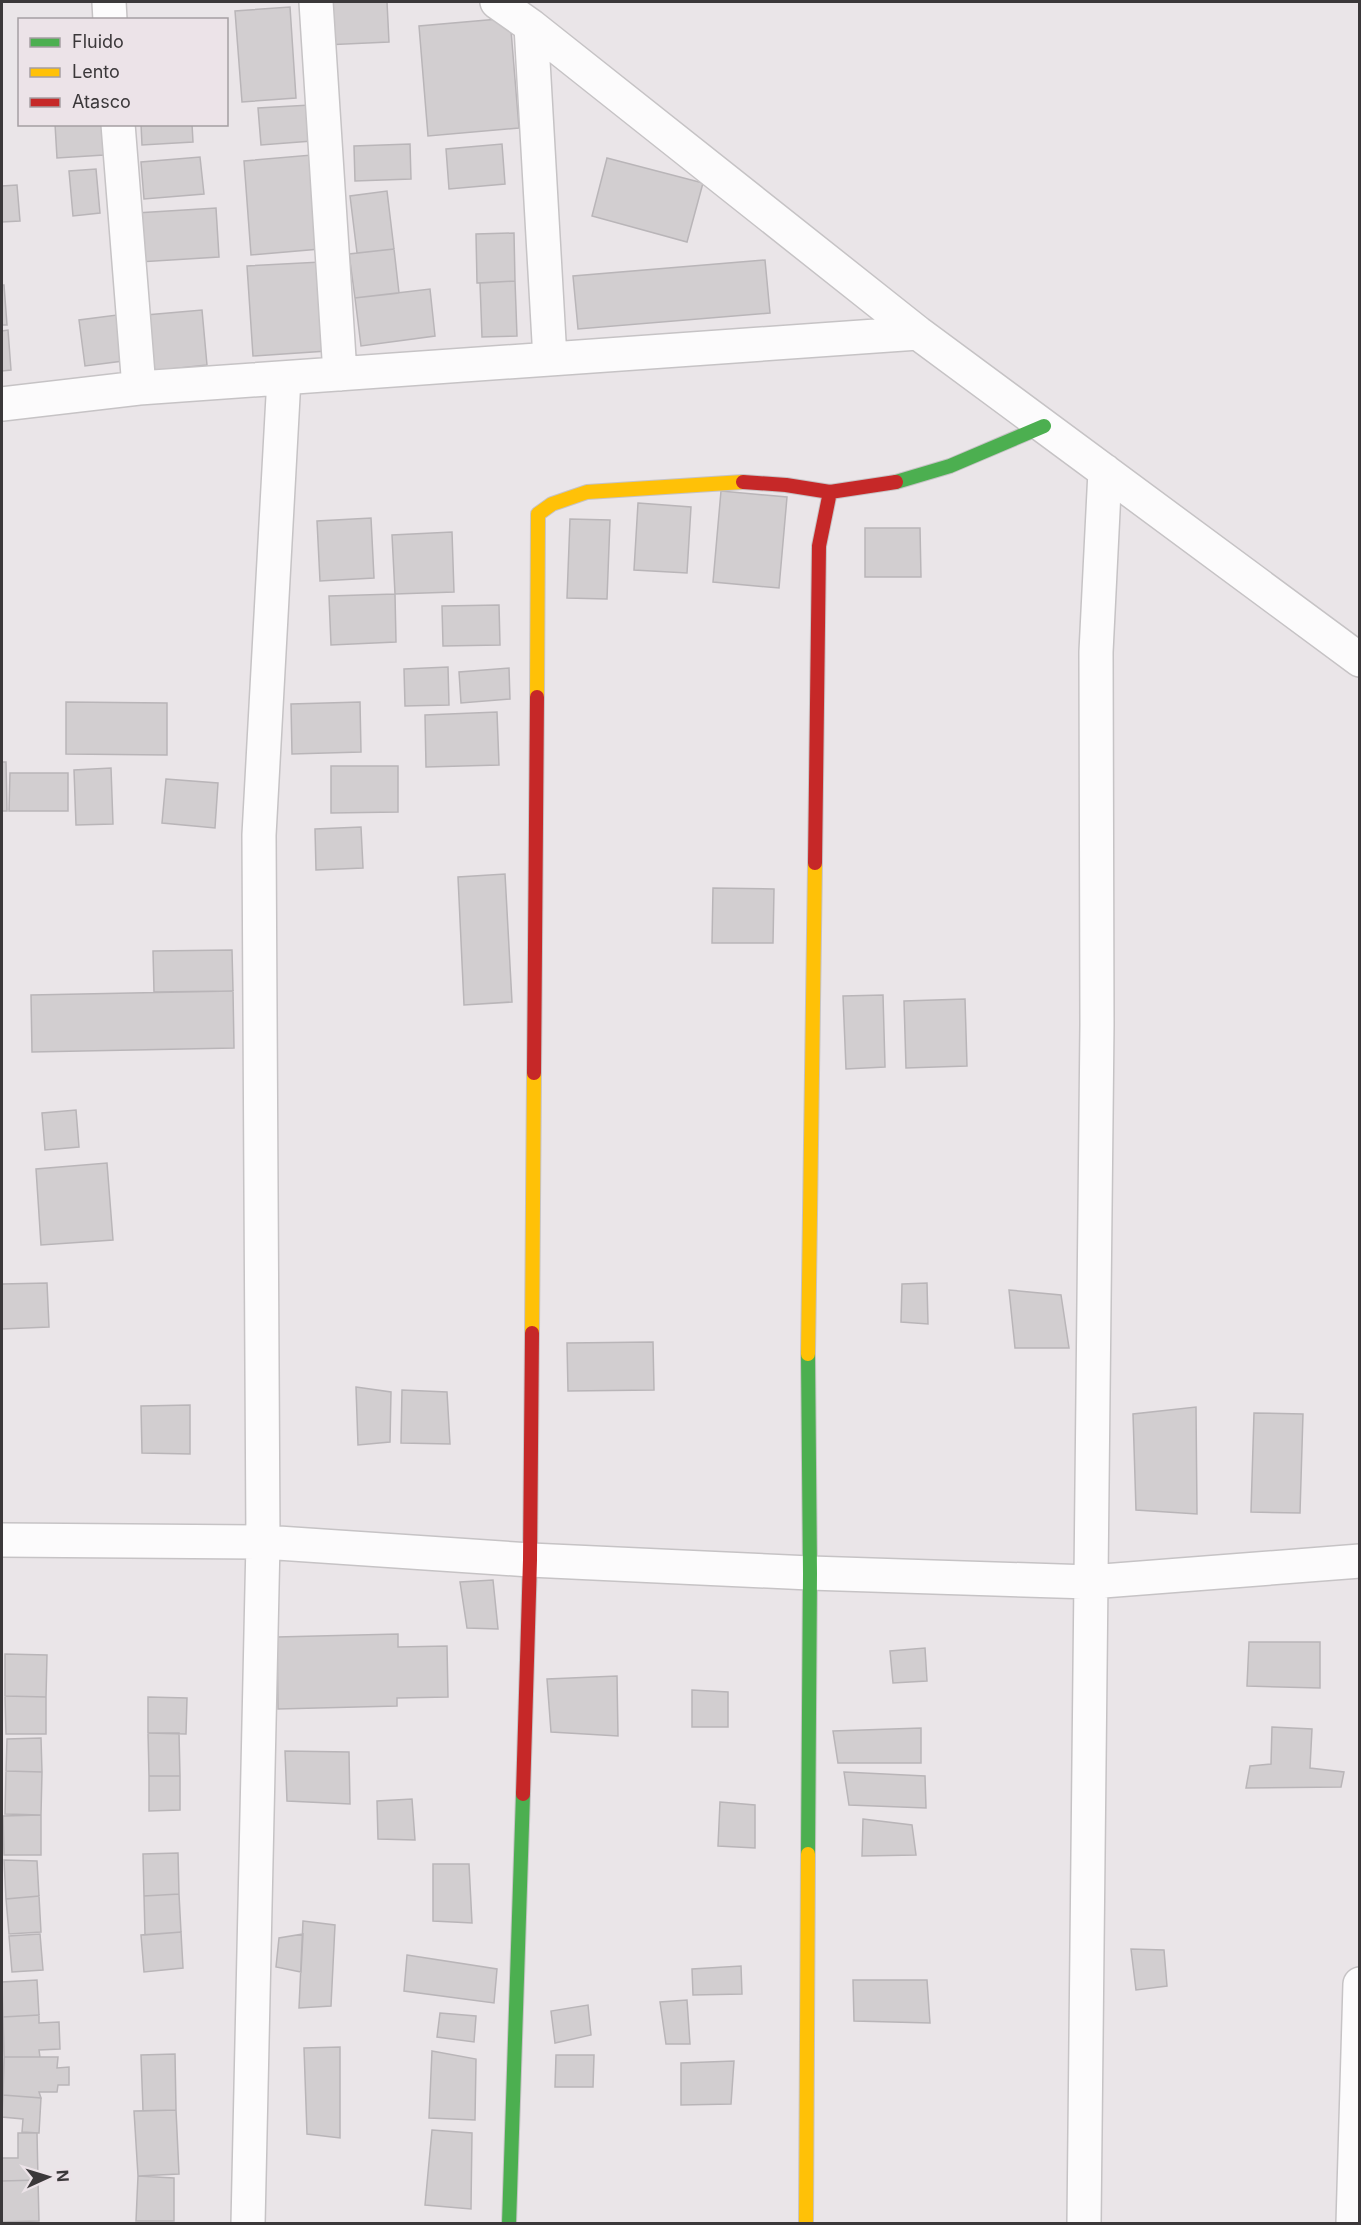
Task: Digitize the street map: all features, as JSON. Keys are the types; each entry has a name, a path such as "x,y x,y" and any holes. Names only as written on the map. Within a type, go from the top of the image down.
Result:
{"street":[{"path":"109,2 110,18"},
{"path":"316,2 340,374"},
{"path":"496,2 531,26 918,333 1359,660"},
{"path":"531,26 550,359"},
{"path":"118,126 139,388"},
{"path":"2,404 139,388 918,333"},
{"path":"248,2223 263,1542 259,835 284,378"},
{"path":"508,2223 530,1560 538,514 552,504 587,492 746,482 830,492 893,483 950,466 1044,426"},
{"path":"1084,2223 1097,1049 1096,652 1105,471"},
{"path":"806,2223 810,1573 808,1327 819,546 830,492"},
{"path":"2,1540 263,1542 530,1560 810,1573 1090,1582 1359,1561"},
{"path":"1353,2223 1359,1984"}],"building":[{"path":"323,2 387,2 389,42 324,45"},
{"path":"290,7 296,98 242,102 235,11"},
{"path":"510,18 519,128 428,136 419,26"},
{"path":"310,105 312,141 261,145 258,108"},
{"path":"55,126 102,126 104,155 57,158"},
{"path":"141,126 192,126 193,142 142,145"},
{"path":"410,144 411,179 355,181 354,146"},
{"path":"502,144 505,184 449,189 446,149"},
{"path":"312,155 320,249 251,255 244,161"},
{"path":"200,157 204,194 144,199 141,162"},
{"path":"607,158 703,183 687,242 592,216"},
{"path":"96,169 100,213 73,216 69,171"},
{"path":"17,185 20,221 2,222 2,186"},
{"path":"387,191 394,249 357,253 350,196"},
{"path":"216,208 219,257 139,262 136,213"},
{"path":"514,233 515,281 477,283 476,234"},
{"path":"394,249 399,293 355,298 349,254"},
{"path":"765,260 770,313 578,329 573,276"},
{"path":"321,262 327,351 253,356 247,266"},
{"path":"515,281 517,336 482,337 480,283"},
{"path":"2,285 4,285 7,325 2,325"},
{"path":"430,289 435,336 361,346 355,298"},
{"path":"202,310 207,365 152,371 146,315"},
{"path":"117,315 123,361 85,366 79,320"},
{"path":"8,330 11,370 2,371 2,331"},
{"path":"721,491 787,497 779,588 713,582"},
{"path":"638,503 691,507 687,573 634,570"},
{"path":"371,518 374,578 320,581 317,521"},
{"path":"570,519 610,520 607,599 567,598"},
{"path":"865,528 920,528 921,577 865,577"},
{"path":"452,532 454,592 395,594 392,535"},
{"path":"395,594 396,642 331,645 329,596"},
{"path":"499,605 500,645 443,646 442,606"},
{"path":"448,667 449,705 405,706 404,669"},
{"path":"509,668 510,699 461,703 459,672"},
{"path":"66,702 167,703 167,755 66,754"},
{"path":"360,702 361,752 292,754 291,704"},
{"path":"497,712 499,765 426,767 425,715"},
{"path":"2,762 6,762 7,811 2,811"},
{"path":"331,766 398,766 398,812 331,813"},
{"path":"111,768 113,824 76,825 74,770"},
{"path":"10,773 68,773 68,811 9,811"},
{"path":"166,779 218,783 215,828 162,823"},
{"path":"361,827 363,868 316,870 315,829"},
{"path":"505,874 512,1002 464,1005 458,877"},
{"path":"713,888 774,889 773,943 712,943"},
{"path":"232,950 233,991 154,992 153,951"},
{"path":"233,991 234,1048 32,1052 31,995"},
{"path":"883,995 885,1067 846,1069 843,996"},
{"path":"965,999 967,1066 906,1068 904,1001"},
{"path":"76,1110 79,1147 45,1150 42,1113"},
{"path":"107,1163 113,1240 41,1245 36,1169"},
{"path":"47,1283 49,1327 2,1329 2,1284"},
{"path":"927,1283 928,1324 901,1322 902,1284"},
{"path":"1009,1290 1061,1295 1069,1348 1015,1348"},
{"path":"653,1342 654,1390 568,1391 567,1343"},
{"path":"356,1387 391,1392 390,1442 358,1445"},
{"path":"402,1390 447,1392 450,1444 401,1443"},
{"path":"190,1405 190,1454 142,1453 141,1406"},
{"path":"1196,1407 1197,1514 1136,1510 1133,1414"},
{"path":"1254,1413 1303,1414 1300,1513 1251,1512"},
{"path":"493,1580 498,1629 467,1628 460,1582"},
{"path":"398,1634 398,1647 447,1646 448,1697 397,1698 397,1706 278,1709 277,1637"},
{"path":"1249,1642 1320,1642 1320,1688 1247,1686"},
{"path":"925,1648 927,1681 893,1683 890,1651"},
{"path":"5,1654 47,1655 46,1697 5,1696"},
{"path":"617,1676 618,1736 551,1732 547,1679"},
{"path":"692,1690 728,1692 728,1727 692,1727"},
{"path":"5,1696 46,1697 46,1734 6,1734"},
{"path":"148,1697 187,1698 186,1734 148,1733"},
{"path":"1272,1727 1312,1729 1310,1768 1344,1772 1341,1787 1246,1788 1250,1766 1271,1764"},
{"path":"921,1728 921,1763 838,1763 833,1731"},
{"path":"148,1733 179,1733 180,1776 149,1776"},
{"path":"41,1738 42,1772 6,1771 7,1739"},
{"path":"285,1751 349,1752 350,1804 287,1801"},
{"path":"6,1771 42,1772 41,1815 5,1814"},
{"path":"844,1772 925,1776 926,1808 849,1805"},
{"path":"149,1776 180,1776 180,1810 149,1811"},
{"path":"412,1799 415,1840 378,1839 377,1801"},
{"path":"720,1802 755,1805 755,1848 718,1846"},
{"path":"41,1815 41,1855 4,1855 3,1816"},
{"path":"863,1819 912,1825 916,1855 862,1856"},
{"path":"178,1853 179,1894 144,1896 143,1854"},
{"path":"4,1860 37,1861 39,1896 6,1899"},
{"path":"433,1864 469,1864 472,1923 433,1921"},
{"path":"179,1894 181,1932 145,1935 144,1896"},
{"path":"39,1896 41,1932 9,1934 6,1899"},
{"path":"303,1921 335,1925 331,2006 299,2008"},
{"path":"181,1932 183,1968 144,1972 141,1935"},
{"path":"40,1934 43,1970 12,1972 9,1936"},
{"path":"303,1934 301,1972 276,1967 279,1938"},
{"path":"1131,1949 1164,1950 1167,1986 1136,1990"},
{"path":"407,1955 497,1969 494,2003 404,1991"},
{"path":"741,1966 742,1994 693,1995 692,1969"},
{"path":"37,1980 39,2015 3,2017 2,1982"},
{"path":"853,1980 927,1980 930,2023 854,2021"},
{"path":"687,2000 690,2044 666,2044 660,2002"},
{"path":"588,2005 591,2035 555,2043 551,2011"},
{"path":"440,2013 476,2016 474,2042 437,2037"},
{"path":"39,2015 39,2023 59,2022 60,2049 39,2050 40,2057 4,2057 3,2017"},
{"path":"340,2047 340,2138 307,2134 304,2048"},
{"path":"432,2051 476,2059 475,2120 429,2118"},
{"path":"175,2054 176,2110 143,2111 141,2055"},
{"path":"556,2055 594,2055 593,2087 555,2087"},
{"path":"4,2057 58,2057 57,2068 69,2067 69,2085 58,2085 57,2092 39,2092 41,2098 3,2095"},
{"path":"734,2061 731,2104 681,2105 681,2063"},
{"path":"3,2095 41,2098 39,2133 22,2132 23,2119 2,2117"},
{"path":"176,2110 179,2174 138,2176 134,2111"},
{"path":"432,2130 472,2133 471,2209 425,2205"},
{"path":"18,2133 37,2133 38,2180 2,2181 2,2158 18,2158"},
{"path":"138,2176 174,2178 174,2221 136,2221"},
{"path":"38,2180 39,2221 2,2222 2,2181"}],"traffic: fast":[{"path":"896,482 950,466 1044,426"},
{"path":"808,1354 810,1573 808,1854"},
{"path":"509,2224 523,1794"}],"traffic: slow":[{"path":"537,697 538,514 552,504 587,492 743,482"},
{"path":"808,1354 815,863"},
{"path":"532,1333 534,1073"},
{"path":"806,2224 808,1854"}],"traffic: jam":[{"path":"743,482 786,485 830,492"},
{"path":"815,863 819,546 830,492 896,482"},
{"path":"534,1073 537,697"},
{"path":"523,1794 530,1560 532,1333"}]}
